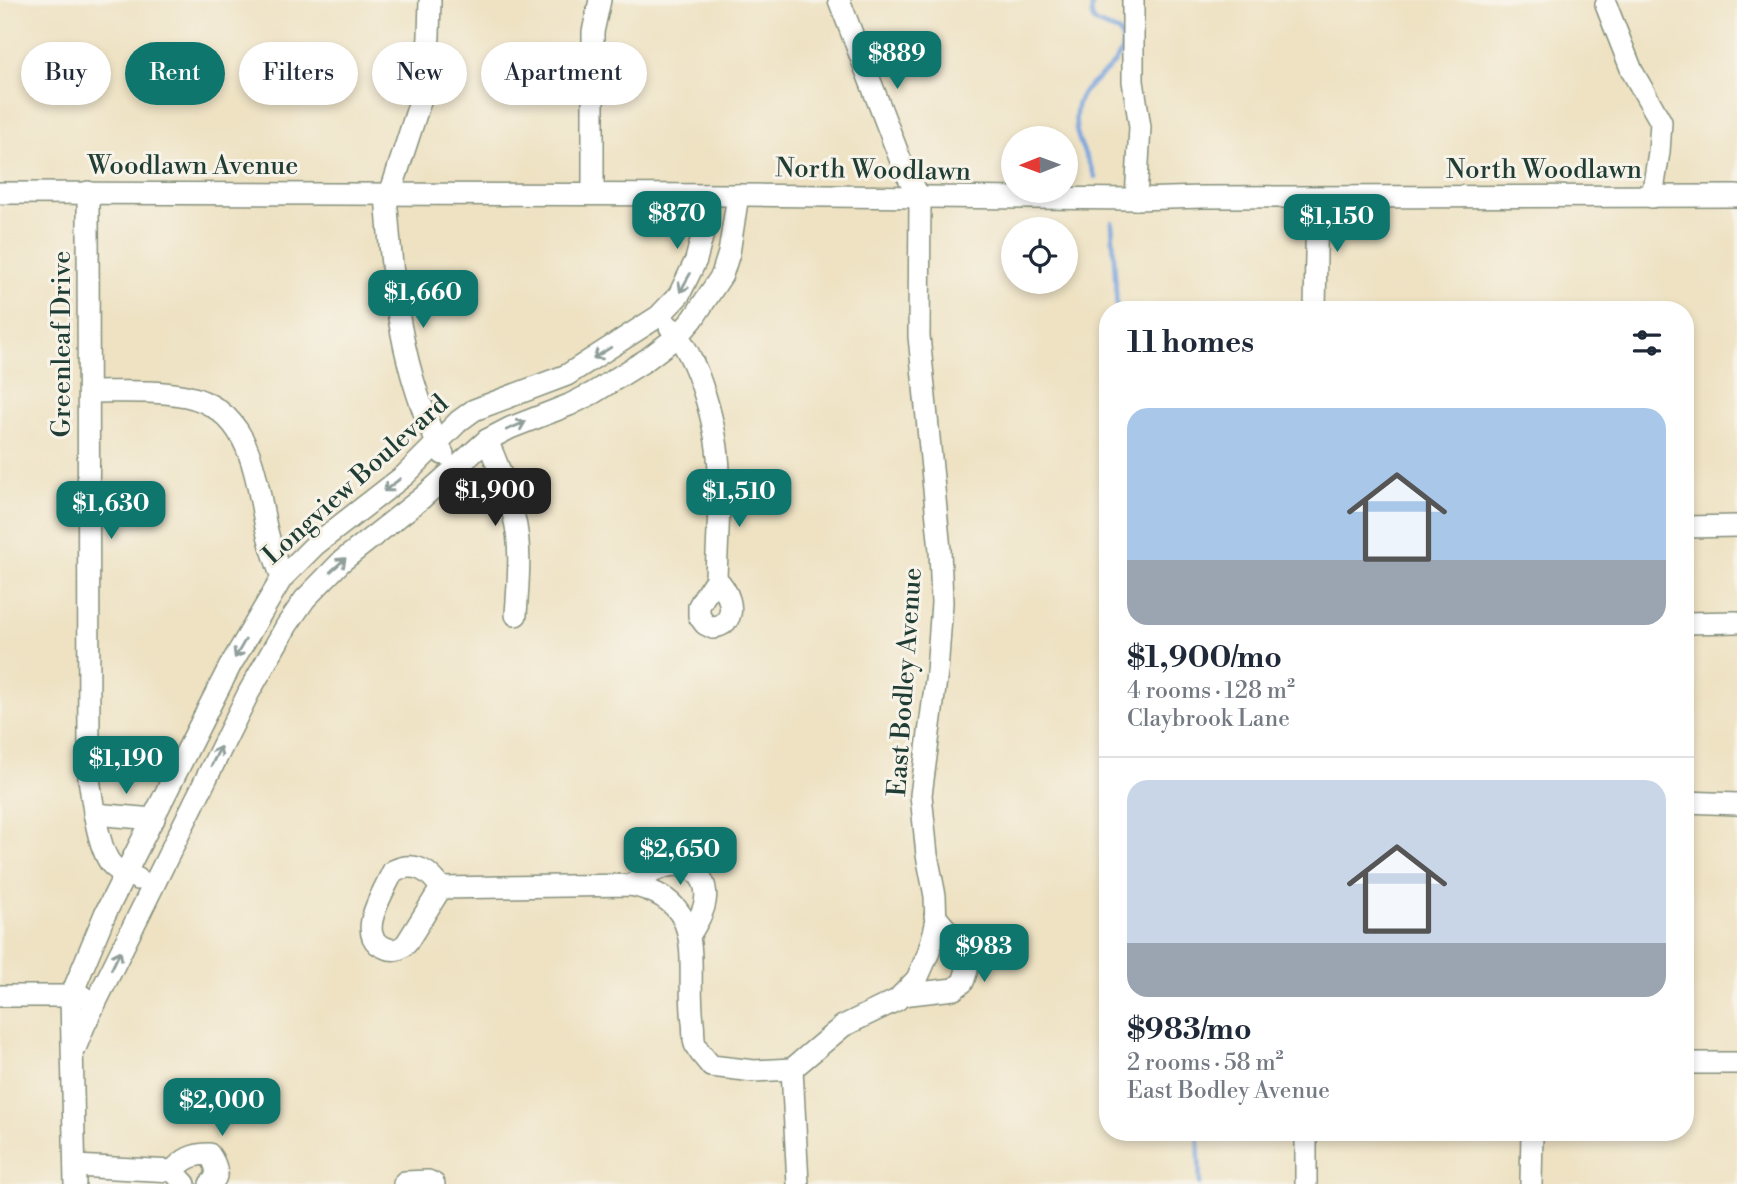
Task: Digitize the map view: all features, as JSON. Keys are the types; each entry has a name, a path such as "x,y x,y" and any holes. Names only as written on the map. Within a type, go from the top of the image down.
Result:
{"street":[{"path":"430,0 425,86 388,194 392,282 404,343 419,394 438,444 452,471"},
{"path":"593,194 593,32 600,0"},
{"path":"839,0 904,169 920,198"},
{"path":"1133,0 1133,81 1140,127 1136,199"},
{"path":"1606,5 1632,71 1661,122 1652,197"},
{"name":"Greenleaf Drive","path":"88,192 89,778 94,814 106,856 113,866 153,885"},
{"name":"Woodlawn Avenue","path":"0,193 388,194"},
{"name":"North Woodlawn","path":"388,194 1136,199 1737,196"},
{"name":"Longview Boulevard","path":"75,1175 71,996 105,914 230,666 282,578 315,545 405,475 459,421 474,410 568,375 659,316 678,295 696,260 703,233 706,195"},
{"name":"Longview Boulevard","path":"72,1068 77,1044 153,885 249,692 305,599 342,561 487,440 593,393 646,360 678,335 693,320 722,275 738,195"},
{"name":"East Bodley Avenue","path":"792,1069 844,1026 902,995 917,979 936,925 935,896 927,855 921,794 937,672 942,603 940,550 919,336 920,198"},
{"path":"1315,301 1317,198"},
{"path":"659,316 689,351 712,426 719,470 716,579"},
{"path":"90,392 188,396 216,409 240,431 254,461 267,528 282,578"},
{"path":"487,440 515,519 519,566 516,615"},
{"path":"1694,527 1737,526"},
{"path":"1694,623 1737,622"},
{"path":"1694,802 1737,804"},
{"path":"94,814 154,820"},
{"path":"631,885 663,867 680,865 700,874 704,887 703,910 690,936"},
{"path":"441,888 631,885 651,890 670,901 684,917 690,936 690,1003 695,1045 712,1066 754,1071 792,1069 798,1184"},
{"path":"902,995 954,989 962,982 967,970 959,944 935,916"},
{"path":"0,996 99,995"},
{"path":"1694,1063 1737,1063"},
{"path":"1306,1141 1306,1184"},
{"path":"1531,1184 1532,1141"},
{"path":"75,1175 179,1178 181,1161 209,1154 217,1172 214,1182 210,1184"},
{"path":"404,1184 428,1181 434,1184"}],"waterway":[{"path":"1093,0 1094,20 1119,32 1122,41 1118,58 1083,93 1077,109 1079,139 1095,177"},
{"path":"1112,222 1116,301"},
{"path":"1198,1141 1200,1184"}]}
